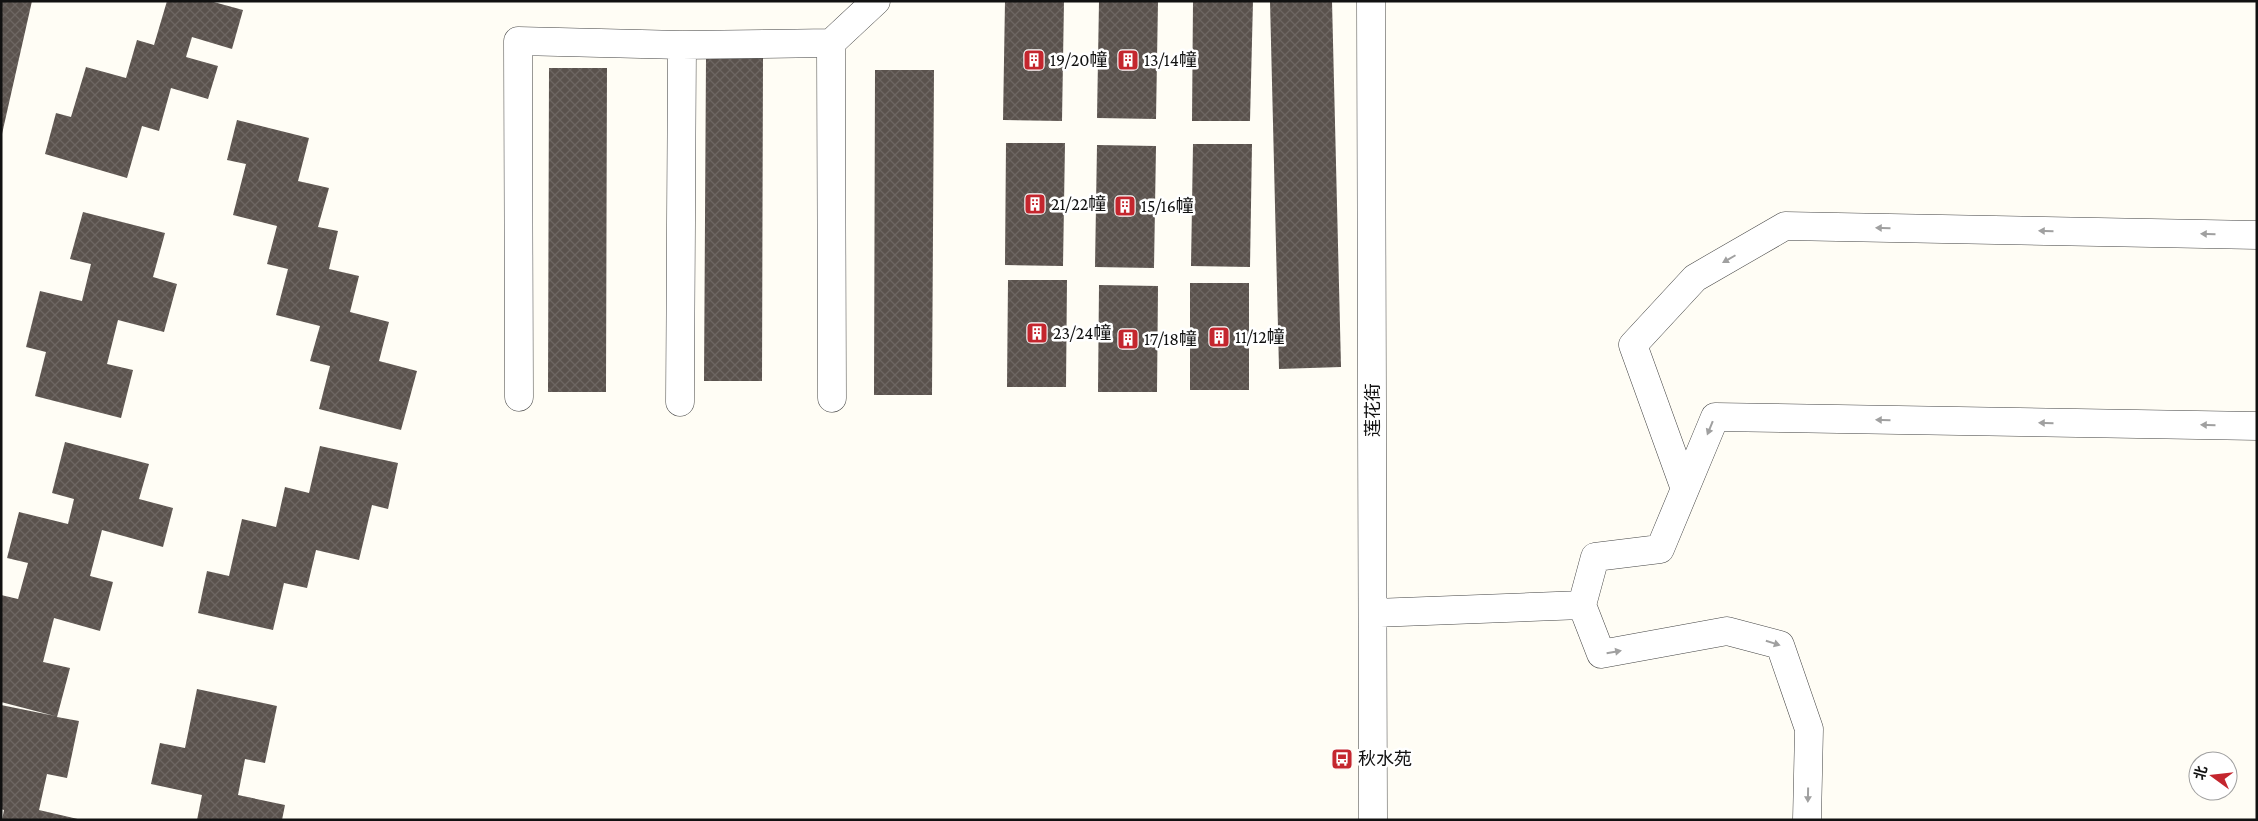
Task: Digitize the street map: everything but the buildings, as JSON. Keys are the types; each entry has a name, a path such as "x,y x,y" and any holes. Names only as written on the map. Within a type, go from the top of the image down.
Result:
{"street":[{"path":"519,396 518,41 682,45 832,43 876,1"},
{"name":"莲花街","path":"1371,1 1374,613 1373,820"},
{"path":"832,43 832,398"},
{"path":"680,402 682,45"},
{"path":"1685,489 1633,345 1695,278 1785,226 2257,235"},
{"path":"1807,820 1808,729 1780,645 1727,631 1600,654 1582,605 1595,557 1660,549 1715,417 2257,426"},
{"path":"1374,613 1582,605"}],"place":[{"name":"19/20幢","path":"1034,60"},
{"name":"13/14幢","path":"1128,60"},
{"name":"21/22幢","path":"1035,204"},
{"name":"15/16幢","path":"1125,206"},
{"name":"23/24幢","path":"1037,333"},
{"name":"11/12幢","path":"1219,337"},
{"name":"17/18幢","path":"1128,339"},
{"name":"秋水苑","path":"1342,759"}]}
